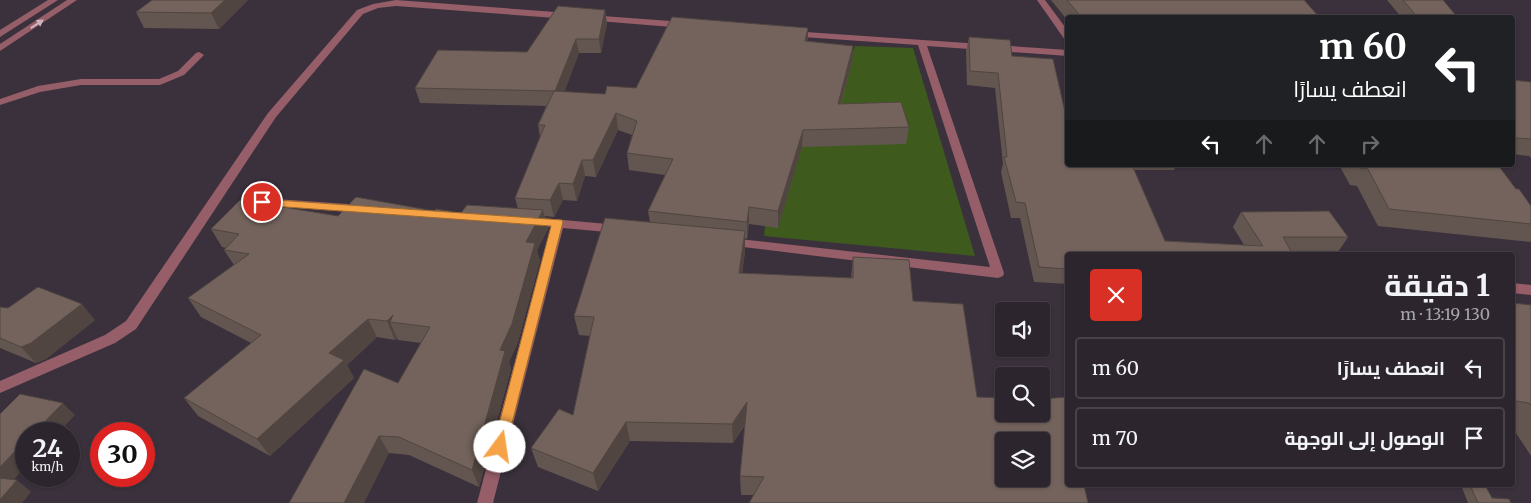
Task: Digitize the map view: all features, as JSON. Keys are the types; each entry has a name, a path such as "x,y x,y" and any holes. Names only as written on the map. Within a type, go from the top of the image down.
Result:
{"street":[{"path":"0,34 54,0"},
{"path":"0,48 73,0"},
{"path":"1040,0 1065,34"},
{"path":"0,387 110,339 131,325 272,114 360,12 376,6 396,3 694,26"},
{"path":"783,33 1065,53"},
{"path":"714,240 998,273 922,44"},
{"path":"0,102 38,89 81,82 160,82 181,73 199,55"},
{"path":"262,202 370,210"},
{"path":"518,220 558,222 626,230"},
{"path":"485,503 558,222"},
{"path":"1515,288 1531,290"}],"green space":[{"path":"855,46 913,48 975,256 764,236 776,121 835,99"}],"building":[{"path":"152,0 225,0 211,13 136,12"},
{"path":"1067,0 1304,0 1317,15 1080,15"},
{"path":"1403,0 1443,0 1456,15 1416,15"},
{"path":"558,6 605,10 599,39 576,39 555,91 415,88 438,50 527,52"},
{"path":"672,17 808,28 805,41 853,46 838,104 901,102 909,127 803,130 778,211 749,207 747,222 648,211 673,159 627,153 637,121 616,113 593,160 582,160 573,184 559,183 550,200 515,198 545,125 538,125 554,91 605,94 607,86 636,88"},
{"path":"969,37 1010,40 1012,56 1053,59 1065,112 1065,167 1133,167 1165,241 1263,246 1241,212 1329,211 1348,237 1283,237 1291,252 1065,252 1065,269 1039,267 1025,203 1016,202 1004,157 1007,157 998,73 970,71"},
{"path":"1515,80 1531,82 1531,139 1516,138"},
{"path":"1500,167 1531,206 1531,224 1389,209 1368,169 1360,168"},
{"path":"356,197 434,211 436,209 461,213 467,205 543,210 526,242 535,243 512,324 500,350 505,351 472,470 399,437 379,436 344,503 289,503 364,369 398,383 430,327 390,322 393,315 387,321 368,319 329,353 344,360 257,439 184,398 261,335 188,298 249,254 224,250 239,234 211,229 240,200 338,216"},
{"path":"605,218 745,231 739,273 853,278 853,257 909,260 913,301 963,304 977,397 995,398 995,422 1050,422 1050,398 1065,397 1065,487 1084,487 1088,503 749,503 764,477 740,476 747,402 732,424 626,422 593,473 531,448 559,409 573,415 594,317 574,316"},
{"path":"38,287 82,304 31,343 21,347 0,338 0,307 8,308"},
{"path":"1515,303 1531,305 1531,406 1529,403 1516,401"},
{"path":"20,394 63,403 45,422 15,422 15,451 0,467 0,414"},
{"path":"0,478 15,480 15,482 0,500"},
{"path":"1471,487 1486,487 1492,498 1509,499 1511,503 1478,503"}],"route":[{"path":"262,202 558,222 500,447"}]}
